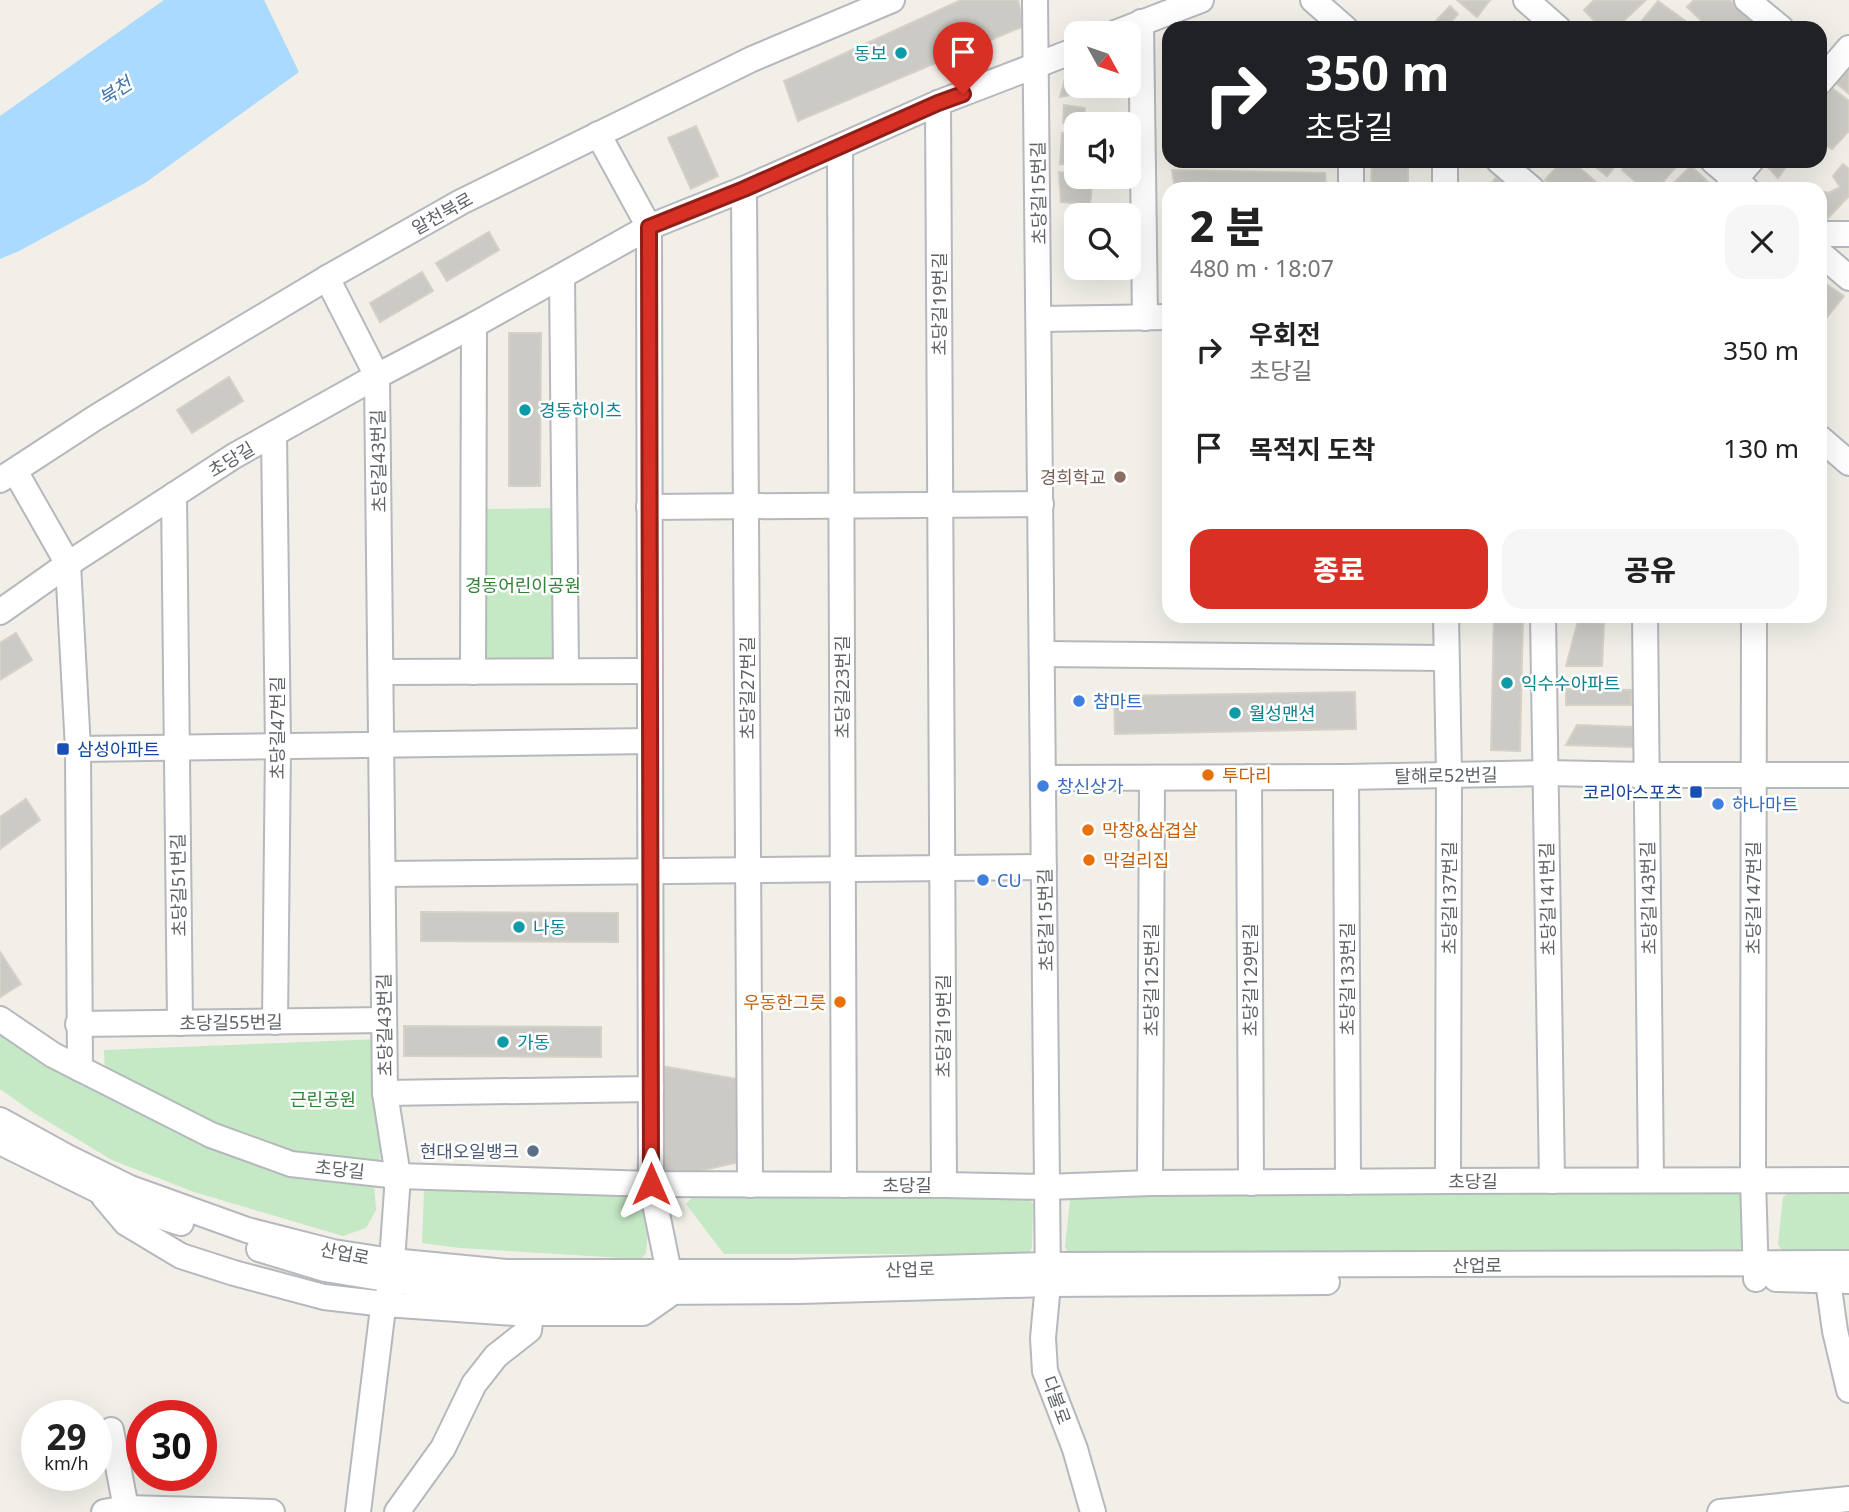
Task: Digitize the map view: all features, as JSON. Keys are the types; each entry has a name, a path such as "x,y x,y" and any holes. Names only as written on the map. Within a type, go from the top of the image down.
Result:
{"street":[{"name":"알천북로","path":"68,564 8,476 95,418 327,278 461,202 752,59 892,0"},
{"path":"1035,0 1037,66"},
{"path":"1039,319 1157,318 1141,22 1201,0"},
{"path":"1313,0 1337,21"},
{"path":"1525,0 1550,21"},
{"path":"1747,0 1772,21"},
{"path":"1827,68 1849,48"},
{"name":"초당길","path":"0,612 68,564 234,456 649,227 744,189 938,103 1064,55"},
{"name":"초당길15번길","path":"1037,66 1048,1275"},
{"name":"초당길19번길","path":"938,103 944,1185"},
{"path":"99,1191 125,1223 181,1256 324,1297 385,1304 531,1313 643,1313 671,1282 651,1184 649,227 597,134"},
{"name":"초당길23번길","path":"841,147 844,1185"},
{"path":"1507,168 1524,182"},
{"path":"1719,168 1732,182"},
{"name":"초당길27번길","path":"744,189 750,1185"},
{"path":"1827,234 1849,234"},
{"path":"1827,259 1849,278"},
{"path":"562,276 566,671"},
{"path":"327,278 377,376"},
{"path":"473,671 474,325"},
{"name":"초당길43번길","path":"358,1512 385,1304 392,1271 398,1176 385,1093 377,376"},
{"name":"초당길47번길","path":"274,435 278,746 275,1021"},
{"path":"1827,444 1849,463"},
{"name":"초당길51번길","path":"174,495 180,1023"},
{"path":"649,507 1041,504"},
{"path":"68,564 78,749 80,1069"},
{"name":"초당길137번길","path":"1446,623 1449,774 1448,1181"},
{"name":"초당길141번길","path":"1543,623 1552,1181"},
{"name":"초당길143번길","path":"1645,623 1651,1180"},
{"name":"초당길147번길","path":"1754,623 1753,1180 1756,1271"},
{"path":"1042,654 1446,658"},
{"path":"380,672 650,671"},
{"path":"78,749 650,741"},
{"name":"탈해로52번길","path":"1043,778 1545,773 1849,775"},
{"name":"초당길129번길","path":"1249,777 1251,1183"},
{"name":"초당길133번길","path":"1346,777 1349,1182"},
{"name":"초당길125번길","path":"1150,1183 1152,778"},
{"path":"383,873 1044,867"},
{"name":"초당길","path":"0,1019 54,1055 211,1135 291,1164 398,1176 651,1184 1047,1187 1150,1183 1849,1180"},
{"name":"초당길55번길","path":"78,1024 384,1020"},
{"path":"385,1093 651,1089"},
{"name":"산업로","path":"0,1120 130,1188 247,1230 392,1271 505,1293 671,1282 799,1291 1048,1275 1756,1271 1849,1263"},
{"name":"산업로","path":"0,1142 134,1208 325,1269 392,1271"},
{"name":"산업로","path":"1756,1271 1838,1281"},
{"name":"다불로","path":"1048,1275 1043,1338 1045,1371 1075,1449 1093,1512"},
{"path":"1838,1281 1849,1390"},
{"path":"397,1512 443,1448 474,1384 496,1356 528,1329 531,1313"},
{"path":"112,1450 115,1510 272,1512"},
{"path":"1720,1512 1849,1499"}],"green space":[{"name":"경동어린이공원","path":"562,508 562,662 483,661 484,509"},
{"path":"0,1026 70,1077 374,1184 376,1210 366,1228 343,1236 194,1192 112,1160 0,1089"},
{"name":"근린공원","path":"382,1039 380,1171 296,1152 209,1121 105,1074 104,1050"},
{"path":"431,1186 641,1198 650,1209 646,1254 640,1259 460,1248 422,1243 424,1191"},
{"path":"1737,1188 1746,1199 1745,1243 1740,1249 1070,1256 1065,1247 1070,1200 1077,1194"},
{"path":"1849,1191 1849,1253 1784,1254 1778,1244 1783,1197 1790,1192"},
{"path":"1024,1193 1033,1204 1032,1248 1027,1254 724,1254 686,1204 692,1198"}],"water":[{"name":"북천","path":"164,0 264,0 299,72 145,183 0,259 0,116"}],"building":[{"name":"동보","path":"961,0 1018,0 1024,26 798,121 784,81"},
{"path":"1457,0 1490,0 1477,17"},
{"path":"1594,0 1646,0 1624,21 1594,21 1584,10"},
{"path":"1694,0 1730,0 1752,21 1702,21 1687,7"},
{"path":"1658,1 1685,21 1642,21"},
{"path":"1450,6 1458,14 1452,21 1436,21"},
{"path":"1849,68 1849,94 1835,82"},
{"path":"1832,88 1849,101 1849,131 1832,149 1827,146 1827,94"},
{"path":"1064,105 1085,108 1085,112 1064,112 1063,123"},
{"path":"696,126 718,176 691,189 668,138"},
{"path":"1062,133 1064,164 1060,164"},
{"path":"1843,164 1849,169 1849,196 1827,219 1827,193 1840,187 1833,176"},
{"path":"1372,168 1408,168 1408,182 1371,182"},
{"path":"1556,168 1580,168 1596,182 1547,182 1545,180"},
{"path":"1597,168 1613,168 1607,176"},
{"path":"1675,168 1663,182 1636,182 1622,170"},
{"path":"1689,168 1693,168 1708,182 1675,182"},
{"path":"1769,168 1785,168 1778,178"},
{"path":"1172,170 1325,173 1326,182 1174,182"},
{"path":"1059,172 1064,173 1064,189 1092,189 1090,203 1061,202"},
{"path":"489,232 499,250 447,281 436,263"},
{"path":"422,272 433,291 380,322 370,303"},
{"path":"1827,285 1844,296 1827,317"},
{"name":"경동하이츠","path":"509,333 541,333 540,486 509,486"},
{"path":"229,377 243,401 192,433 177,410"},
{"name":"익수수아파트","path":"1494,623 1523,623 1520,751 1491,750"},
{"path":"1577,623 1604,623 1602,666 1566,666"},
{"path":"16,633 32,660 0,680 0,643"},
{"path":"1566,689 1631,690 1631,705 1566,705"},
{"name":"월성맨션","path":"1355,692 1356,729 1115,734 1114,696"},
{"path":"1577,725 1633,727 1633,747 1566,745"},
{"path":"26,799 40,820 0,849 0,817"},
{"name":"나동","path":"421,912 618,913 618,942 421,941"},
{"path":"0,952 21,984 0,997"},
{"name":"가동","path":"404,1026 601,1027 601,1057 404,1056"},
{"path":"656,1065 743,1080 744,1161 658,1180"}],"place":[{"name":"동보","path":"901,53"},
{"name":"경동하이츠","path":"525,410"},
{"name":"경희학교","path":"1120,477"},
{"name":"익수수아파트","path":"1507,683"},
{"name":"참마트","path":"1079,701"},
{"name":"월성맨션","path":"1235,713"},
{"name":"삼성아파트","path":"63,749"},
{"name":"투다리","path":"1208,775"},
{"name":"창신상가","path":"1043,786"},
{"name":"코리아스포츠","path":"1696,792"},
{"name":"하나마트","path":"1718,804"},
{"name":"막창&삼겹살","path":"1088,830"},
{"name":"막걸리집","path":"1089,860"},
{"name":"CU","path":"983,880"},
{"name":"나동","path":"519,927"},
{"name":"우동한그릇","path":"840,1002"},
{"name":"가동","path":"503,1042"},
{"name":"현대오일뱅크","path":"533,1151"}],"route":[{"path":"651,1184 649,227 963,94"}]}
